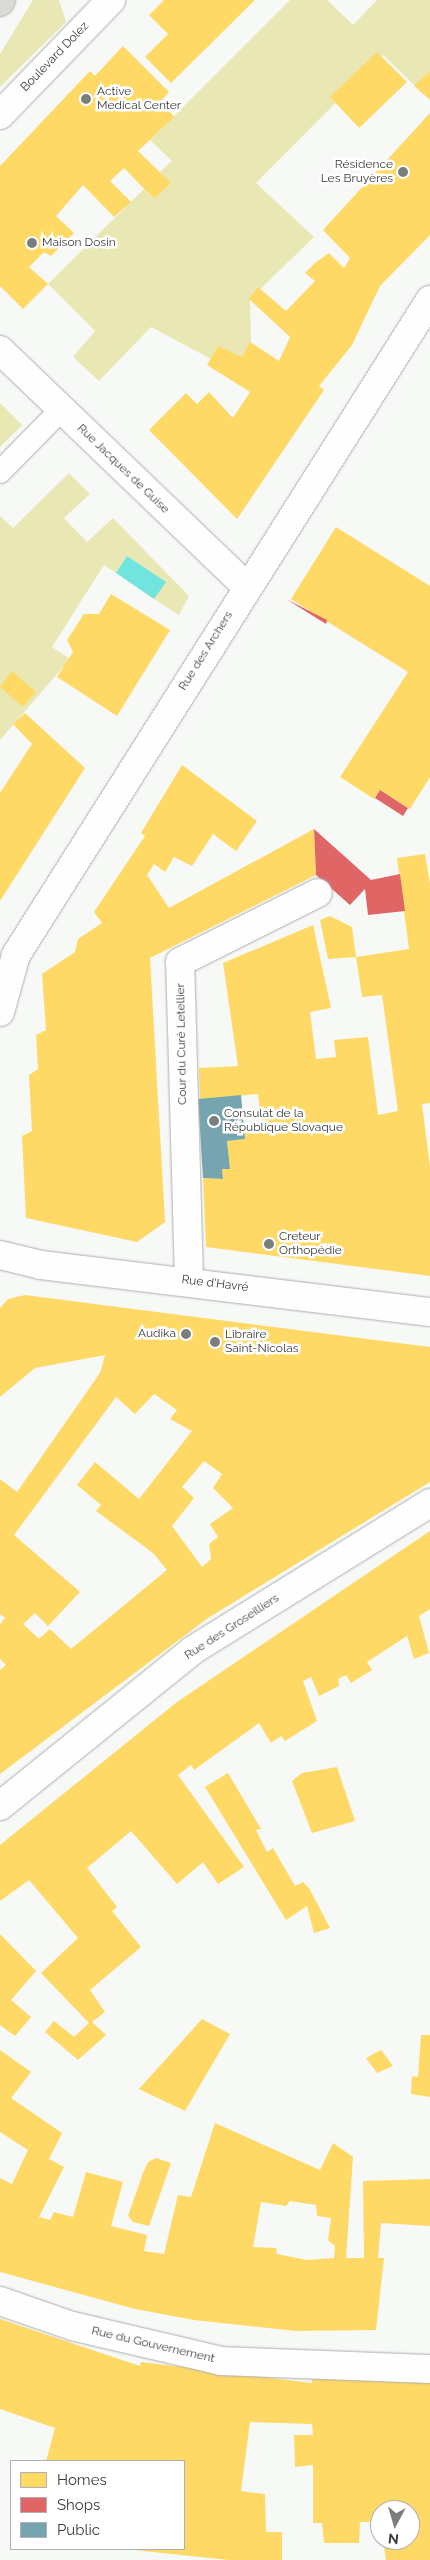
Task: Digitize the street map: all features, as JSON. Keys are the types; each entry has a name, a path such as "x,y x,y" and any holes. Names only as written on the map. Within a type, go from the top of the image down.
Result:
{"street":[{"name":"Boulevard Dolez","path":"0,115 111,0"},
{"name":"Rue des Archers","path":"0,1012 16,955 246,586 430,300"},
{"name":"Rue Jacques de Guise","path":"0,350 246,586"},
{"name":"Cour du Curé Letellier","path":"189,1280 180,962 318,893"},
{"name":"Rue d'Havré","path":"0,1256 41,1264 189,1280 430,1312"},
{"name":"Rue des Groseilliers","path":"0,1806 193,1650 430,1503"},
{"name":"Rue du Gouvernement","path":"0,2301 82,2328 221,2361 430,2369"}],"lane":[{"path":"0,472 62,409"}],"green space":[{"path":"33,0 59,0 66,22 0,87 0,54"},
{"path":"290,0 327,0 353,25 377,0 430,0 430,71 415,86 383,55 256,183 314,237 250,299 251,342 242,357 211,359 151,327 99,381 73,357 95,331 48,284 144,189 154,199 170,183 160,172 172,161 150,140"},
{"path":"0,403 22,425 0,447"},
{"path":"69,473 90,494 64,518 87,542 113,518 189,596 179,615 154,599 165,582 127,556 116,573 104,565 52,647 70,659 0,740 0,516 13,528"}],"water":[{"path":"127,556 166,582 154,599 116,573"}],"building: Homes":[{"path":"164,0 255,0 171,83 145,57 168,34 149,15"},
{"path":"123,46 169,92 161,101 174,117 138,151 171,183 154,199 124,168 110,181 131,202 114,217 83,185 56,216 74,233 51,256 44,252 29,267 48,284 23,309 0,286 0,166 90,71 95,76"},
{"path":"377,52 407,82 359,128 330,97"},
{"path":"430,71 430,100 414,86"},
{"path":"430,113 430,235 380,286 352,345 319,386 324,390 237,519 149,430 186,393 197,404 209,392 233,418 250,392 207,365 218,346 242,357 250,342 279,361 290,337 249,299 258,287 286,311 315,281 305,273 315,263 329,253 344,268 350,258 323,230"},
{"path":"336,527 430,586 430,777 410,809 380,790 374,799 340,777 408,672 291,599"},
{"path":"111,594 170,630 117,716 57,677 73,652 67,640 84,614 99,614"},
{"path":"12,671 36,692 23,707 0,687"},
{"path":"25,713 85,768 0,901 0,793 32,744 13,724"},
{"path":"182,765 257,821 236,851 213,834 192,866 174,857 165,872 154,864 147,875 169,908 314,829 316,875 150,958 165,1222 137,1242 26,1218 22,1136 32,1131 29,1075 38,1069 36,1035 46,1030 42,974 75,952 78,939 102,923 94,912 145,836 141,833"},
{"path":"425,854 430,884 430,1103 422,1104 430,1167 430,1276 206,1247 203,1178 223,1179 222,1169 230,1169 227,1141 245,1139 245,1130 262,1129 258,1094 200,1099 199,1068 238,1066 223,963 313,925 331,1008 310,1012 316,1059 336,1057 334,1040 368,1037 378,1115 398,1111 382,995 362,997 356,957 409,949 397,858"},
{"path":"330,916 352,927 356,957 328,959 320,920"},
{"path":"25,1295 430,1347 430,1482 208,1618 0,1774 0,1670 6,1665 0,1659 0,1624 5,1618 0,1614 0,1479 17,1492 100,1373 105,1355 35,1368 0,1397 0,1308 8,1299","holes":["154,1394 177,1410 170,1419 192,1431 139,1499 95,1462 77,1485 101,1505 96,1511 153,1553 167,1570 71,1649 50,1629 39,1639 23,1624 35,1613 48,1626 80,1592 14,1535 116,1397 135,1414","204,1461 222,1474 213,1488 233,1508 210,1524 218,1537 209,1544 211,1559 202,1567 172,1526 194,1498 182,1487"]},
{"path":"430,1531 430,1609 419,1616 429,1653 414,1659 407,1636 367,1662 372,1670 351,1683 346,1675 338,1679 339,1686 319,1696 311,1677 303,1681 317,1721 285,1741 281,1736 271,1743 259,1723 194,1770 191,1765 178,1775 244,1867 218,1884 203,1862 177,1884 131,1831 87,1868 117,1907 112,1911 141,1947 90,1990 105,2012 92,2022 106,2035 78,2060 45,2032 54,2021 74,2037 89,2023 41,1973 78,1938 29,1880 0,1901 0,1845 177,1702"},
{"path":"337,1767 355,1821 312,1833 292,1781 302,1773"},
{"path":"228,1773 261,1829 256,1830 267,1852 273,1848 295,1886 303,1882 309,1888 330,1928 314,1933 307,1906 286,1920 205,1787"},
{"path":"0,1934 36,1971 11,2000 31,2017 15,2036 0,2025"},
{"path":"202,2019 230,2034 185,2111 139,2089"},
{"path":"421,2035 430,2035 430,2097 411,2094 412,2076 418,2077"},
{"path":"0,2050 31,2072 11,2098 62,2133 49,2159 64,2167 39,2217 50,2220 54,2212 73,2217 86,2172 123,2182 111,2226 147,2235 144,2251 164,2254 178,2195 191,2197 215,2123 320,2170 333,2143 353,2157 346,2258 364,2258 363,2181 430,2179 430,2226 381,2223 378,2258 384,2258 376,2330 296,2331 194,2320 135,2309 0,2272 0,2178 12,2184 28,2150 0,2132","holes":["290,2201 316,2205 317,2216 331,2218 328,2240 335,2246 334,2258 307,2260 277,2254 276,2248 253,2247 261,2202 286,2206"]},
{"path":"381,2050 393,2066 377,2073 366,2058"},
{"path":"156,2158 171,2163 149,2226 133,2222 128,2216 148,2162"},
{"path":"0,2319 140,2366 141,2362 312,2383 312,2379 430,2377 430,2560 386,2560 384,2550 420,2550 420,2500 370,2500 370,2522 360,2522 359,2543 324,2543 322,2523 313,2523 313,2465 295,2467 294,2435 313,2435 312,2424 250,2422 241,2491 265,2494 266,2532 282,2532 282,2560 229,2560 134,2550 185,2550 185,2460 46,2460 55,2428 0,2409"}],"building: Shops":[{"path":"286,599 327,620 326,624"},
{"path":"380,790 408,808 403,816 375,798"},
{"path":"314,829 371,880 400,874 405,911 368,915 365,889 350,905 316,875"}],"building: Public":[{"path":"241,1095 245,1139 227,1141 230,1169 222,1169 223,1179 203,1178 198,1099"}],"place":[{"name":"Active Medical Center","path":"86,99"},
{"name":"Résidence Les Bruyères","path":"403,172"},
{"name":"Maison Dosin","path":"32,243"},
{"name":"Consulat de la République Slovaque","path":"214,1121"},
{"name":"Creteur Orthopédie","path":"269,1244"},
{"name":"Audika","path":"186,1334"},
{"name":"Libraire Saint-Nicolas","path":"215,1342"}]}
